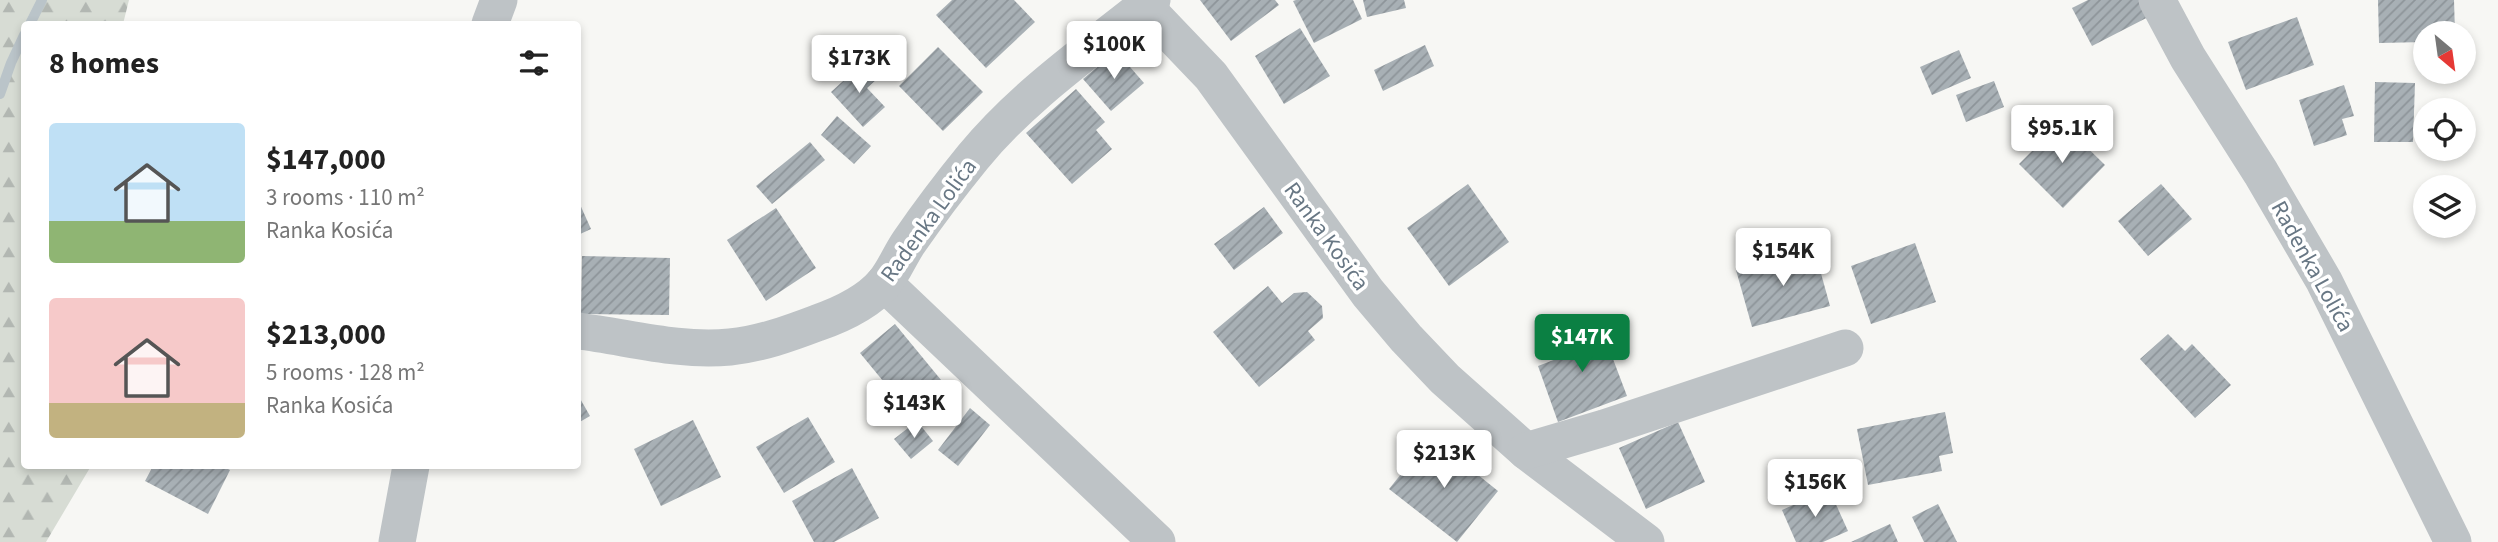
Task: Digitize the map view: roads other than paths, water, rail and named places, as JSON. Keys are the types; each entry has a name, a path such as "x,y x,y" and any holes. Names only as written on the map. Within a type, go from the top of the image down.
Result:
{"street":[{"path":"491,21 499,0"},
{"name":"Radenka Lolića","path":"2157,0 2188,58 2325,281 2453,542"},
{"name":"Radenka Lolića","path":"581,332 638,342 700,348 730,347 760,342 844,311 884,283 909,242 974,156 1018,108 1081,54 1148,3"},
{"name":"Ranka Kosića","path":"1148,3 1211,76 1368,293 1406,338 1446,379 1526,451 1646,542"},
{"path":"884,283 1157,542"},
{"path":"1526,451 1844,348"},
{"path":"397,542 410,469"}],"waterway":[{"path":"32,21 42,0"},
{"path":"0,94 21,41"}]}
